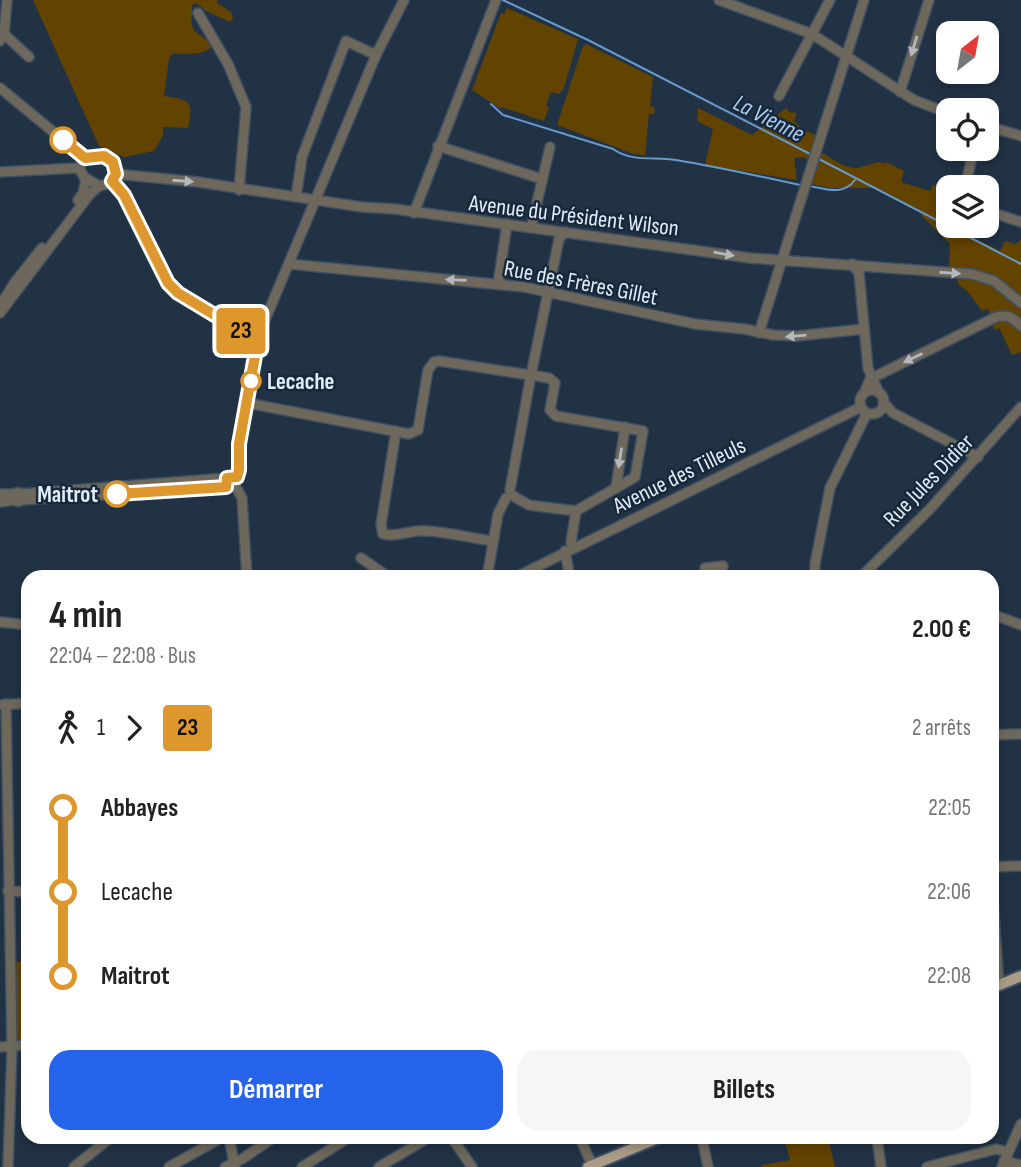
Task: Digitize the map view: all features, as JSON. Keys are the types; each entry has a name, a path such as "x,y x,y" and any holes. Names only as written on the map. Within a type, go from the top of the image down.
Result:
{"main road":[{"path":"999,985 1021,976"},
{"path":"590,1166 643,1144"}],"street":[{"path":"7,0 2,37 29,57"},
{"path":"254,339 260,332 376,55 404,0"},
{"path":"414,213 496,0"},
{"path":"719,0 812,34 900,92 936,108"},
{"path":"779,96 830,0"},
{"path":"760,333 864,0"},
{"path":"900,92 929,0"},
{"path":"198,13 228,64 246,107 239,190"},
{"path":"296,197 302,157 346,41 376,55"},
{"path":"0,88 85,158 107,157 115,166 114,177 168,283 178,293 254,339 257,345 239,444 239,470 230,481 18,497 0,502"},
{"path":"999,130 1021,136"},
{"path":"438,146 542,179"},
{"path":"531,228 550,147"},
{"path":"79,168 85,158"},
{"path":"0,172 79,168"},
{"path":"79,168 86,179 99,186"},
{"path":"0,313 90,194 114,177"},
{"name":"Avenue du Président Wilson","path":"114,177 198,182 239,190 750,258 852,264 861,269 980,276 994,281 1021,303"},
{"path":"0,306 15,282 83,193 86,179"},
{"path":"999,215 1021,222"},
{"path":"498,284 507,224"},
{"path":"488,570 498,514 510,495 559,234"},
{"name":"Rue des Frères Gillet","path":"289,264 298,267 498,284 695,324 784,337 864,329"},
{"path":"861,269 869,368 883,402 893,413 978,457"},
{"path":"814,570 831,488 864,410 860,398 867,382 996,317 1010,317 1021,326"},
{"path":"247,403 409,434 418,430 428,370 434,362 549,378 555,383 550,410 556,416 643,431 635,477 576,511 529,505 510,495"},
{"path":"865,391 879,393"},
{"path":"877,412 883,402"},
{"name":"Rue Jules Didier","path":"868,570 978,457 1021,407"},
{"path":"864,410 893,413"},
{"name":"Avenue des Tilleuls","path":"530,570 864,410"},
{"path":"615,488 625,428"},
{"path":"396,432 381,524 383,534 392,537 409,531 424,530 493,541"},
{"path":"230,481 233,491 237,489 242,498 246,570"},
{"path":"0,494 18,497"},
{"path":"570,570 569,550 576,511"},
{"path":"361,558 378,570"},
{"path":"705,570 723,566"},
{"path":"999,617 1021,625"},
{"path":"0,622 21,624"},
{"path":"8,1167 12,1047 4,952 8,891 3,705 21,704"},
{"path":"999,735 1021,734"},
{"path":"999,867 1021,866"},
{"path":"8,891 21,892"},
{"path":"0,1016 11,1015"},
{"path":"0,1048 21,1046"},
{"path":"1003,1162 1021,1124"},
{"path":"74,1167 103,1144"},
{"path":"169,1167 210,1144"},
{"path":"229,1144 231,1166 264,1144"},
{"path":"302,1167 338,1144"},
{"path":"379,1167 418,1144"},
{"path":"456,1144 472,1167"},
{"path":"582,1144 590,1166"},
{"path":"703,1144 708,1167"},
{"path":"878,1144 881,1167"},
{"path":"927,1167 996,1149 1003,1162"},
{"path":"1003,1162 1021,1165"}],"shaded area":[{"path":"33,0 217,0 217,3 231,12 233,18 230,22 206,11 196,3 192,5 193,27 211,48 197,53 172,54 169,59 164,96 188,103 191,112 188,128 163,127 163,135 154,151 124,157 99,146"},
{"path":"507,8 578,39 564,88 559,94 551,92 544,121 502,107 501,109 472,90 501,13 504,14"},
{"path":"586,44 653,77 650,106 655,108 654,114 649,114 645,155 634,154 557,125 583,46"},
{"path":"698,108 752,135 786,108 789,112 797,113 794,121 804,130 819,137 821,152 838,163 858,168 886,162 904,171 901,182 930,191 933,185 936,186 936,230 922,216 923,212 875,188 831,188 810,184 816,163 803,157 794,158 797,180 705,165 713,129 697,121"},
{"path":"944,238 975,238 1000,251 1005,241 1015,244 1021,240 1021,352 1012,355 999,328 994,330 988,309 982,311 968,292 958,284 958,269 949,268 950,244"},
{"path":"12,962 21,962 21,1044 15,1044"},
{"path":"786,1144 829,1144 835,1167 762,1167 790,1160"}],"waterway":[{"name":"La Vienne","path":"503,0 588,40 812,155"},
{"path":"491,104 503,115 628,156 676,160 800,185"},
{"name":"La Vienne","path":"817,158 1021,264"},
{"path":"809,186 840,190 855,180"}],"bus line":[{"name":"23","path":"63,140 85,158 104,156 113,162 116,174 112,181 124,195 168,283 178,293 254,339 257,345 239,444 237,477 227,478 226,487 117,494"}],"place":[{"name":"Lecache","path":"251,381"},
{"name":"Maitrot","path":"117,494"}]}
